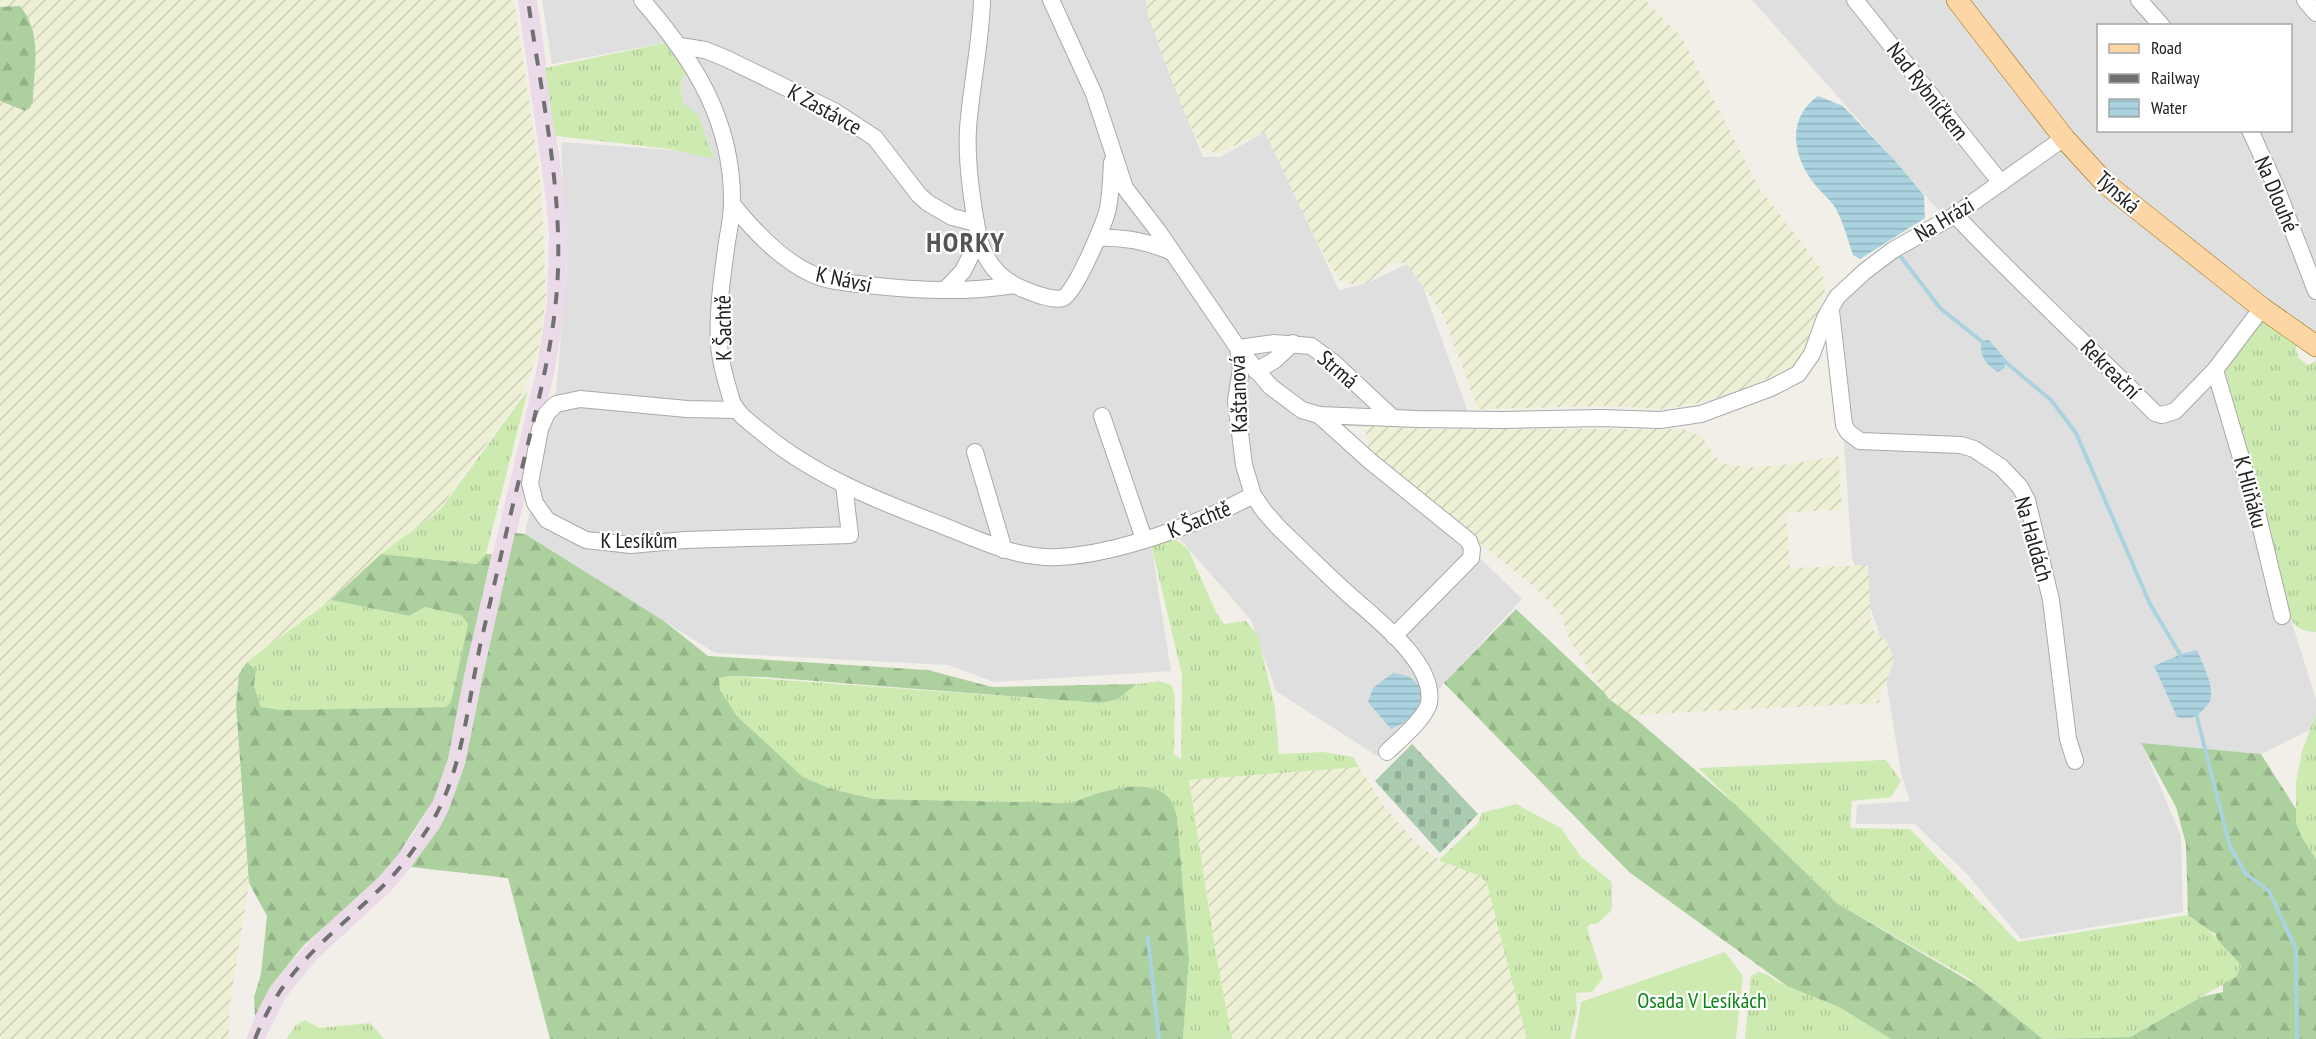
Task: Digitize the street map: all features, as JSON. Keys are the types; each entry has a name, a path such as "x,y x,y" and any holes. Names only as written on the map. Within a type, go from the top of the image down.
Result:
{"main road":[{"name":"Týnská","path":"1957,0 2064,138 2122,199 2262,308 2314,340"}],"street":[{"name":"K Šachtě","path":"642,0 680,46 712,104 721,126 730,170 732,204 720,301 719,344 723,367 736,410 776,444 798,460 844,485 1004,550 1030,556 1058,557 1088,554 1144,539 1235,505 1253,495"},
{"name":"K Návsi","path":"982,0 980,44 968,131 969,163 977,231 982,248 994,270 1014,285 1047,297 1063,298 1073,288 1098,238 1108,209 1112,154"},
{"name":"Kaštanová","path":"1051,0 1094,94 1125,188 1238,348 1241,369 1236,410 1244,465 1253,495 1279,528 1394,636 1420,669 1428,688 1429,702 1419,719 1387,752"},
{"name":"Nad Rybníčkem","path":"1855,0 2001,183"},
{"path":"2139,0 2160,24"},
{"path":"2305,0 2316,13"},
{"name":"K Zastávce","path":"680,46 705,50 725,58 834,111 875,138 919,195 928,203 977,231"},
{"name":"Na Dlouhé","path":"2251,132 2276,187 2316,291"},
{"name":"Na Hrázi","path":"1318,416 1502,420 1601,418 1660,420 1701,414 1771,388 1798,374 1812,354 1831,308 1847,286 1878,259 1955,215 2064,138"},
{"name":"K Návsi","path":"732,204 785,257 816,276 846,283 902,289 989,289 1014,285"},
{"name":"Rekreační","path":"1955,215 2155,413 2162,415 2175,411 2216,370 2262,308"},
{"path":"945,290 963,270 977,231"},
{"path":"1098,238 1120,238 1172,252"},
{"name":"Na Haldách","path":"1831,308 1830,321 1844,425 1853,438 1860,441 1960,445 1974,449 2001,467 2020,487 2031,512 2051,600 2068,739 2075,761"},
{"path":"1256,371 1275,360 1293,343"},
{"name":"Strmá","path":"1238,348 1293,343 1311,346 1320,351 1393,418"},
{"path":"1238,348 1271,387 1302,410 1318,416 1469,541 1472,549 1471,558 1394,636"},
{"name":"K Hliňáku","path":"2216,370 2257,512 2282,616"},
{"name":"K Lesíkům","path":"736,410 687,409 580,399 556,404 546,413 540,429 530,483 535,504 547,520 586,540 631,545 686,540 850,535 844,485"},
{"name":"K Šachtě","path":"1102,416 1144,539"},
{"path":"975,452 1004,550"}],"shaded area":[{"path":"518,0 537,0 565,198 567,234 565,305 555,370 483,675 465,764 440,827 411,867 391,891 317,959 286,997 265,1039 246,1039 270,987 328,922 378,878 414,833 433,801 448,759 465,671 537,367 547,303 549,235 546,200"},
{"path":"542,0 1146,0 1148,14 1166,65 1203,157 1220,157 1265,132 1339,290 1367,283 1407,264 1423,287 1474,429 1369,424 1368,427 1344,426 1522,599 1377,756 1276,691 1251,620 1179,538 1151,544 1171,671 994,682 949,665 715,653 525,534 556,392 567,269 561,142 672,150 713,158 698,116 684,104 680,87 683,77 690,75 669,42 552,64"},
{"path":"1752,0 2316,0 2316,359 2265,320 2225,372 2292,623 2316,699 2316,714 2311,729 2261,754 2142,744 2181,836 2183,912 2021,939 1967,874 1915,824 1856,824 1857,805 1910,801 1901,773 1878,629 1852,559 1844,442 1838,419 1824,308 1854,269 1941,213"}],"green space":[{"path":"0,0 514,0 541,184 546,298 538,354 518,402 462,476 440,510 381,554 331,600 247,662 239,674 236,705 249,883 229,1009 229,1039 0,1039 0,101 25,111 36,40 20,6 0,7"},
{"path":"1146,0 1645,0 1682,38 1759,188 1818,264 1826,285 1817,320 1807,345 1793,368 1730,394 1691,405 1662,409 1610,406 1478,409 1443,315 1407,264 1399,262 1388,265 1367,283 1349,284 1339,280 1318,244 1265,132 1218,153 1202,149 1185,114 1166,65 1148,14"},
{"path":"20,6 32,28 36,51 33,100 30,108 25,111 0,101 0,7"},
{"path":"669,42 691,74 683,77 680,87 684,104 698,115 714,159 670,149 555,136 545,68"},
{"path":"2261,320 2296,345 2299,357 2305,363 2308,365 2316,361 2316,632 2297,627 2287,611 2254,475 2225,372"},
{"path":"528,390 486,554 477,564 381,554 440,510"},
{"path":"1369,424 1421,429 1683,429 1701,436 1721,463 1747,467 1776,466 1838,456 1842,509 1786,513 1790,568 1868,565 1871,629 1888,643 1894,661 1879,703 1630,715 1609,699 1570,641 1561,615 1539,591 1371,455 1365,438"},
{"path":"515,533 525,534 664,621 708,656 928,670 992,687 1137,684 1116,700 1099,703 764,677 719,678 720,690 737,716 803,777 831,789 875,799 1073,803 1095,794 1136,787 1160,791 1169,798 1177,816 1189,959 1183,1039 550,1039 508,878 411,867 440,827 465,764"},
{"path":"1174,538 1188,549 1216,612 1224,624 1246,621 1258,636 1275,707 1279,754 1323,752 1353,757 1359,767 1189,780 1216,954 1232,1039 1183,1039 1189,959 1177,816 1169,798 1160,791 1149,788 1122,788 1095,794 1073,803 875,799 831,789 803,777 737,716 720,690 719,678 729,676 1099,703 1116,700 1137,684 1160,681 1171,685 1175,696 1174,754 1181,759 1182,675 1151,544"},
{"path":"381,554 477,564 486,554 492,554 465,671 448,759 433,801 397,856 378,878 303,946 270,987 255,1016 254,997 261,974 267,916 249,883 236,705 239,674 247,662 256,670 254,686 261,707 282,710 446,707 451,702 468,624 461,615 425,607 409,616 331,600"},
{"path":"331,600 408,616 425,607 461,615 468,624 451,702 447,707 282,710 261,707 254,686 256,670 247,662"},
{"path":"1516,609 1609,699 1636,719 1736,805 1838,904 1976,985 2043,1039 1891,1039 1839,1007 1787,986 1629,872 1444,683"},
{"path":"2316,714 2316,859 2301,836 2296,822 2296,783 2302,751"},
{"path":"2141,743 2261,754 2296,809 2296,822 2301,836 2316,859 2316,1039 2044,1039 2130,1037 2201,997 2223,992 2223,984 2236,977 2241,966 2219,942 2215,933 2188,915 2186,844 2176,807"},
{"path":"1412,744 1478,814 1440,853 1375,781"},
{"path":"1886,760 1901,781 1891,797 1852,801 1850,828 1910,829 2018,942 2188,915 2217,938 2236,958 2241,965 2236,977 2130,1037 2043,1039 1968,978 1838,904 1698,768"},
{"path":"1359,767 1383,805 1415,842 1439,860 1480,876 1487,884 1527,1039 1232,1039 1216,954 1189,780"},
{"path":"1516,804 1561,828 1581,857 1612,882 1612,910 1597,924 1590,924 1587,928 1603,978 1592,992 1576,993 1577,1011 1570,1039 1527,1039 1487,884 1480,876 1439,860 1479,822 1481,813"},
{"name":"Osada V Lesíkách","path":"1725,952 1743,976 1736,1039 1575,1039 1581,1002"},
{"path":"1759,972 1839,1007 1891,1039 1745,1039 1751,976"},
{"path":"305,1020 320,1028 370,1023 384,1039 286,1039 296,1025"}],"water":[{"path":"1818,96 1843,106 1924,195 1925,218 1860,259 1853,255 1837,211 1806,171 1797,148 1797,125 1801,115"},
{"path":"1989,340 2005,359 2005,368 1998,372 1987,363 1981,351 1981,341"},
{"path":"2197,650 2209,679 2211,699 2195,717 2177,717 2154,666 2181,654"},
{"path":"1393,673 1413,679 1420,687 1424,697 1416,717 1391,729 1368,702 1373,688"}],"waterway":[{"path":"1901,257 1940,308 1985,344"},
{"path":"2002,359 2051,400 2076,433 2150,604 2181,656"},
{"path":"2196,713 2230,847 2246,874 2269,891 2296,949 2297,1039"},
{"path":"1148,938 1159,1039"}],"railway":[{"path":"255,1039 280,991 295,972 310,954 384,885 415,847 432,822 443,800 459,754 483,633 545,369 557,294 558,235 553,168 528,0"}],"district":[{"name":"HORKY","path":"966,241"}]}
